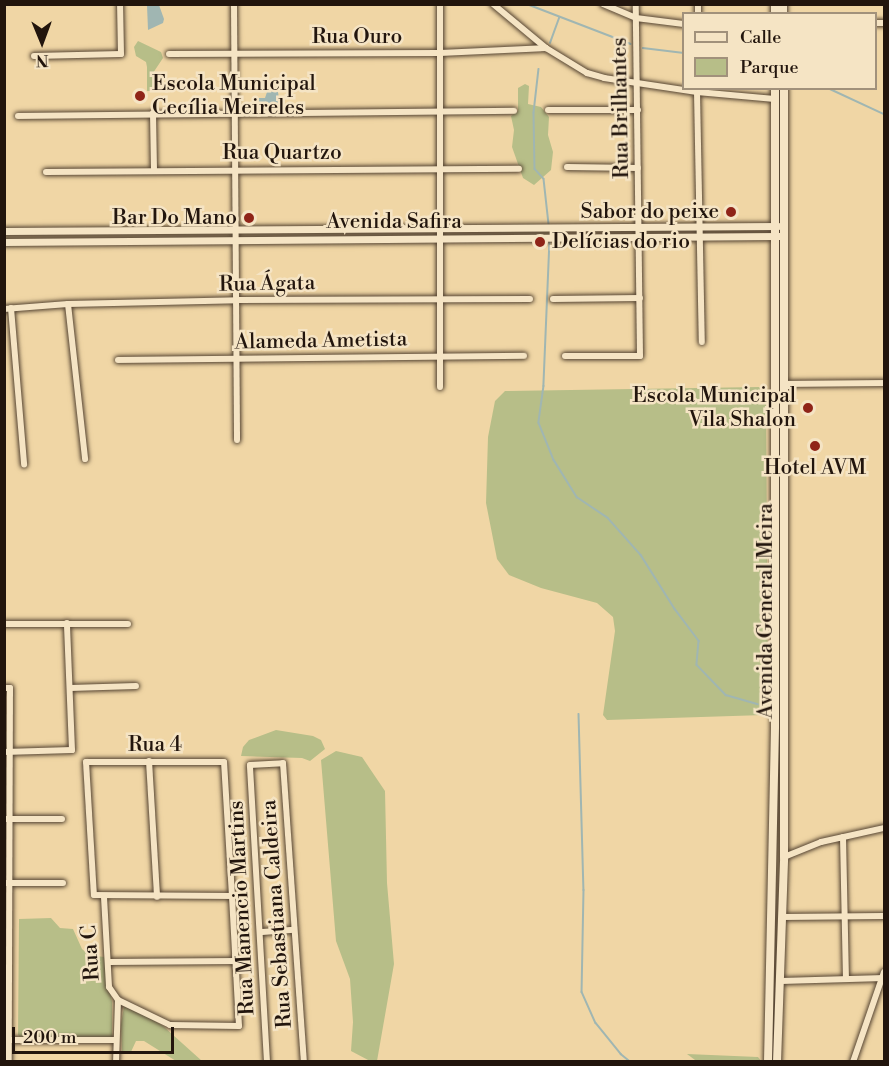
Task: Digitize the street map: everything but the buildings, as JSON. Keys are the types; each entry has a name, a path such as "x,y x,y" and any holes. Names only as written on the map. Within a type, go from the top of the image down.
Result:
{"main road":[{"name":"Avenida General Meira","path":"775,90 780,226"},
{"name":"Avenida General Meira","path":"777,1062 782,917 779,857 778,384 784,90"},
{"name":"Avenida General Meira","path":"768,1062 770,981 779,857"},
{"path":"770,981 781,981"}],"street":[{"path":"34,56 121,54 120,4"},
{"path":"234,4 235,240 238,300 237,440"},
{"path":"440,4 438,230 440,387"},
{"path":"493,4 546,48 587,73 682,90"},
{"path":"603,4 636,18 682,24"},
{"name":"Rua Brilhantes","path":"565,356 640,356 636,4"},
{"name":"Rua Ouro","path":"169,54 440,53 546,48"},
{"path":"684,90 775,99"},
{"path":"697,92 702,342"},
{"path":"548,110 638,110"},
{"path":"18,116 235,112 514,111"},
{"path":"153,113 154,171"},
{"path":"567,167 638,168"},
{"name":"Rua Quartzo","path":"46,172 519,169"},
{"name":"Avenida Safira","path":"4,231 780,226"},
{"path":"105,230 106,241"},
{"name":"Avenida Safira","path":"4,242 438,238 639,239 780,236"},
{"path":"553,299 639,298"},
{"name":"Rua Ágata","path":"8,308 68,304 238,300 530,299"},
{"path":"68,304 85,459"},
{"path":"8,308 24,464"},
{"name":"Alameda Ametista","path":"118,360 438,355 524,356"},
{"path":"778,384 885,384"},
{"path":"7,752 72,750 67,623"},
{"path":"4,624 128,624"},
{"path":"70,688 136,686"},
{"path":"7,688 7,1040 9,1062"},
{"path":"149,761 157,897"},
{"name":"Rua 4","path":"104,897 93,893 86,762 224,762 232,897"},
{"name":"Rua Manencio Martins","path":"265,1062 267,1050 262,932 250,765 283,764"},
{"name":"Rua Sebastiana Caldeira","path":"283,764 304,1062"},
{"path":"7,819 62,819"},
{"path":"779,857 820,842 885,828"},
{"path":"843,837 846,977"},
{"path":"7,883 63,882"},
{"path":"104,897 232,897 239,1026 170,1025 118,1000"},
{"name":"Rua C","path":"104,897 110,987 118,1000 116,1062"},
{"path":"782,917 885,916"},
{"path":"262,932 294,930"},
{"path":"108,962 236,961"},
{"path":"781,981 884,976 853,1062"},
{"path":"7,1040 116,1040"}],"green space":[{"path":"138,41 161,52 163,58 153,73 153,80 158,83 154,91 147,91 146,62 136,56 134,47"},
{"path":"525,84 529,86 528,104 541,107 549,117 548,135 553,152 551,170 534,185 523,178 512,147 514,130 511,116 518,111 518,88"},
{"path":"759,387 766,393 768,709 765,715 607,720 603,715 615,631 613,617 597,603 541,588 509,575 497,559 486,503 488,437 495,401 505,391"},
{"path":"276,730 313,736 321,740 325,749 310,761 302,758 241,756 243,747 249,740"},
{"path":"336,751 362,757 385,791 387,883 394,964 377,1061 370,1061 351,1051 353,1022 350,979 336,941 321,760"},
{"path":"51,918 60,928 73,929 82,949 89,955 104,957 112,1002 112,1037 20,1037 18,1035 19,919"},
{"path":"129,1005 163,1026 202,1061 176,1061 144,1041 136,1041 130,1054 122,1051 121,1024 124,1007"},
{"path":"687,1054 758,1057 761,1061 695,1060"}],"water":[{"path":"147,5 159,5 164,19 163,23 148,30"},
{"path":"267,92 278,92 279,99 286,104 285,108 274,110 270,107 256,108 258,98 265,98"}],"waterway":[{"path":"527,4 631,44"},
{"path":"550,43 559,18"},
{"path":"643,48 682,53"},
{"path":"539,69 534,113 535,169 544,179 549,224"},
{"path":"832,90 884,114"},
{"path":"550,240 544,386 539,423 554,460 577,497 608,518 641,555 675,609 699,641 697,665 726,695 758,704"},
{"path":"579,714 584,890 582,992 596,1023 621,1054 631,1062"}],"place":[{"name":"Escola Municipal Cecília Meireles","path":"140,96"},
{"name":"Sabor do peixe","path":"731,212"},
{"name":"Bar Do Mano","path":"249,218"},
{"name":"Delícias do rio","path":"540,242"},
{"name":"Escola Municipal Vila Shalon","path":"808,408"},
{"name":"Hotel AVM","path":"815,446"}]}
